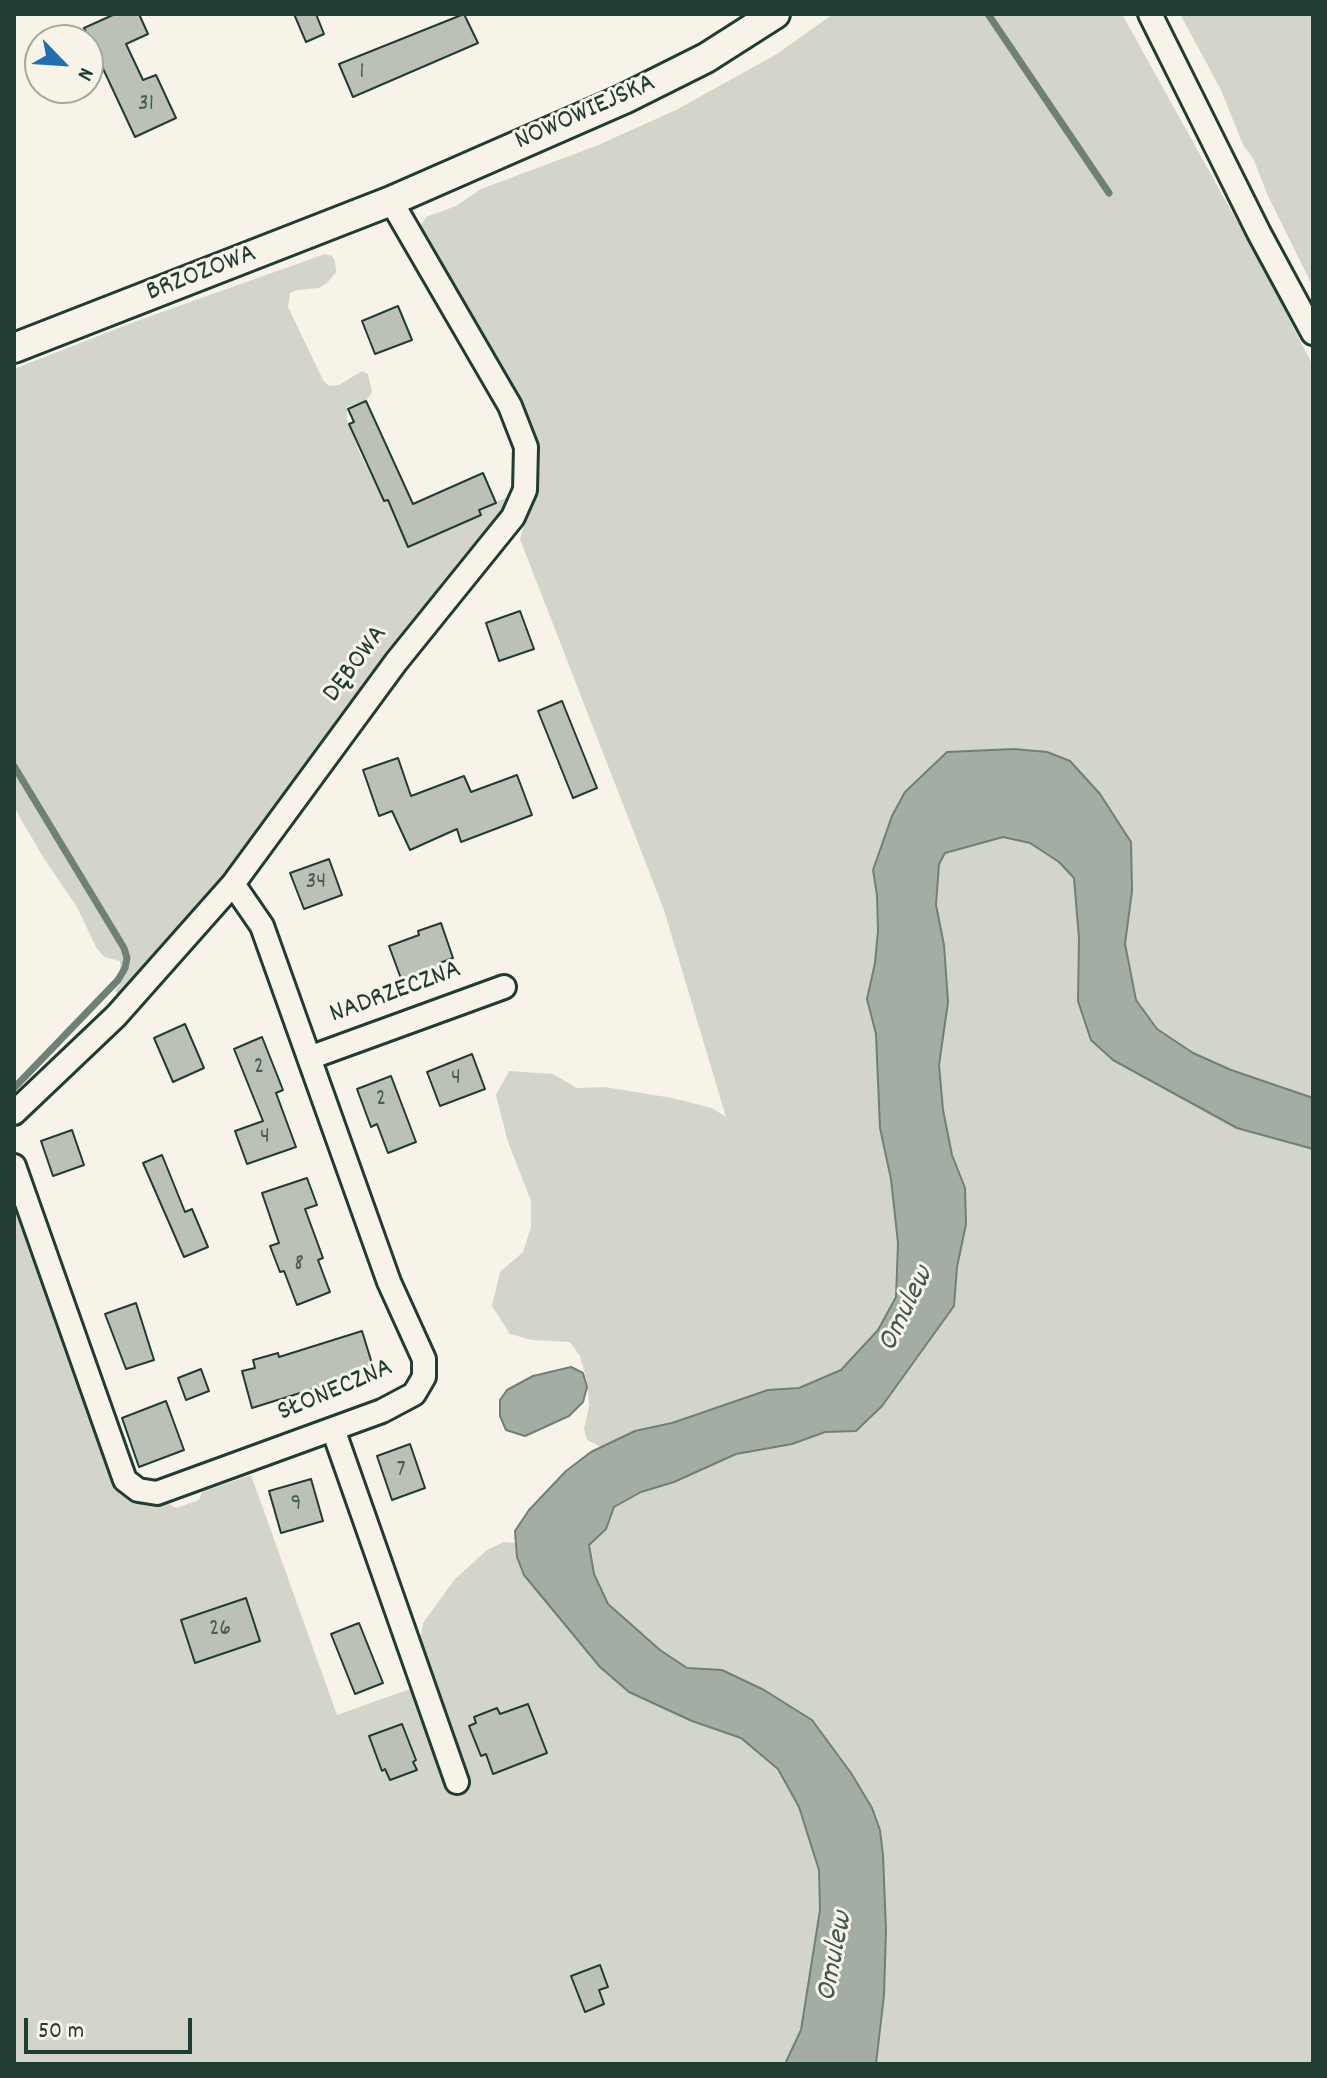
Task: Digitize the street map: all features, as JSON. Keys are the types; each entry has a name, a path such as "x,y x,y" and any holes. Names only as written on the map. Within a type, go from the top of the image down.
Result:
{"main road":[{"name":"NOWOWIEJSKA","path":"391,201 624,99 706,58 775,14"},
{"name":"BRZOZOWA","path":"14,348 391,201"}],"street":[{"path":"1150,14 1259,233 1313,333"},
{"name":"DĘBOWA","path":"14,1113 116,1016 233,884 396,662 513,517 525,490 526,447 510,406 391,201"},
{"name":"SŁONECZNA","path":"14,1166 125,1480 138,1490 157,1493 382,1411 414,1394 424,1377 424,1359 389,1282 262,926 233,884"},
{"name":"NADRZECZNA","path":"309,1058 504,987"},
{"path":"333,1429 457,1782"}],"shaded area":[{"path":"833,14 1122,14 1268,277 1313,366 1313,1098 1231,1070 1193,1053 1157,1029 1136,1000 1125,944 1132,891 1116,818 1100,794 1070,761 974,751 947,752 873,870 878,931 867,999 876,1034 880,1128 891,1179 898,1243 896,1297 878,1330 841,1370 799,1388 768,1390 672,1423 635,1431 601,1447 587,1440 584,1429 589,1406 587,1381 580,1356 570,1342 532,1340 510,1334 492,1306 500,1272 523,1252 531,1227 531,1201 508,1142 496,1095 509,1071 553,1074 577,1088 605,1087 672,1098 712,1108 726,1117 664,910 520,539 539,470 535,440 518,394 420,227 426,217 456,206 481,189 596,146 676,110 777,54"},
{"path":"1180,14 1313,14 1313,287 1268,196 1253,158 1243,145 1221,90"},
{"path":"325,254 332,256 336,272 319,288 290,293 288,307 323,380 329,386 339,385 362,371 368,374 372,392 366,401 347,407 347,420 360,454 384,501 388,500 408,547 481,516 479,510 514,494 509,506 405,634 250,842 172,941 121,996 115,991 121,982 120,961 104,957 96,947 77,907 14,807 14,369 134,322"},
{"path":"1002,837 1030,843 1059,862 1074,878 1079,938 1078,1001 1113,1060 1237,1128 1313,1149 1313,2064 876,2064 886,1930 883,1855 880,1830 872,1808 812,1720 764,1690 723,1670 687,1668 660,1650 608,1604 594,1574 589,1544 606,1529 614,1507 641,1492 674,1482 736,1454 792,1444 825,1432 856,1431 882,1406 954,1306 965,1188 952,1155 943,1110 939,1064 948,1002 944,945 936,905 939,864 945,853"},
{"path":"14,1188 119,1490 138,1502 169,1504 176,1508 199,1500 202,1492 251,1475 337,1715 410,1689 446,1789 457,1793 465,1787 425,1661 420,1641 423,1623 455,1579 487,1550 504,1542 516,1543 517,1557 600,1667 629,1692 692,1721 740,1737 778,1769 800,1807 819,1870 820,1910 801,2030 785,2064 14,2064"}],"water":[{"name":"Omulew","path":"1014,749 1047,752 1070,761 1100,794 1131,842 1132,891 1125,944 1136,1000 1157,1029 1193,1053 1231,1070 1313,1098 1313,1149 1237,1128 1113,1060 1091,1040 1078,1001 1079,938 1074,878 1059,862 1030,843 1003,837 945,853 939,864 936,905 944,945 948,1002 939,1065 943,1110 952,1155 965,1188 966,1224 957,1267 954,1306 882,1406 856,1431 825,1432 792,1444 736,1454 674,1482 641,1492 614,1507 606,1529 589,1545 594,1574 608,1604 660,1650 687,1668 722,1670 764,1690 812,1720 872,1808 880,1830 883,1855 886,1930 884,1995 876,2064 785,2064 801,2030 820,1910 819,1870 799,1807 778,1769 741,1738 692,1721 629,1692 600,1667 524,1575 517,1557 515,1531 529,1510 566,1471 591,1452 635,1431 672,1423 768,1390 799,1388 841,1370 878,1330 896,1297 898,1243 891,1179 880,1128 876,1034 867,999 878,931 873,870 892,816 905,792 947,752"},
{"path":"571,1367 583,1373 587,1387 583,1402 569,1416 525,1436 506,1430 500,1416 500,1400 507,1390 533,1376"}],"building":[{"path":"115,14 139,14 148,34 126,44 143,80 156,75 176,118 135,137 104,71 104,24 93,24"},
{"path":"294,14 316,14 324,34 306,42"},
{"path":"464,14 478,43 353,97 339,64"},
{"path":"398,306 412,340 375,354 362,321"},
{"path":"366,401 413,504 483,473 496,503 479,510 481,515 408,547 349,424 354,422 348,409"},
{"path":"520,611 534,649 499,661 486,623"},
{"path":"562,701 597,788 573,798 538,711"},
{"path":"398,758 411,796 464,776 471,792 517,775 532,815 461,842 457,829 410,850 392,811 379,816 363,770"},
{"path":"329,859 342,895 304,909 290,873"},
{"path":"441,923 453,958 440,963 442,969 403,984 389,946"},
{"path":"185,1024 204,1068 173,1082 154,1038"},
{"path":"262,1037 283,1090 276,1093 296,1147 247,1164 235,1131 263,1121 234,1049"},
{"path":"472,1054 485,1089 440,1106 427,1072"},
{"path":"391,1076 416,1142 388,1153 377,1124 371,1127 357,1089"},
{"path":"72,1130 84,1165 53,1176 41,1141"},
{"path":"162,1155 185,1212 192,1209 208,1247 184,1257 143,1163"},
{"path":"307,1178 317,1205 305,1209 323,1258 318,1260 330,1292 297,1305 270,1246 279,1243 262,1193"},
{"path":"136,1303 154,1360 126,1369 105,1314"},
{"path":"362,1331 374,1370 252,1408 242,1371 255,1368 253,1360 278,1353 279,1357"},
{"path":"201,1369 209,1391 186,1400 178,1378"},
{"path":"166,1401 184,1450 139,1467 122,1418"},
{"path":"410,1444 425,1488 392,1500 377,1456"},
{"path":"311,1479 323,1521 281,1533 269,1491"},
{"path":"246,1598 260,1641 195,1663 181,1620"},
{"path":"359,1623 383,1683 355,1694 331,1634"},
{"path":"528,1704 547,1753 493,1774 486,1754 481,1756 469,1726 476,1723 474,1717 497,1708 500,1714"},
{"path":"402,1724 417,1770 390,1780 385,1769 382,1771 369,1736"},
{"path":"600,1965 608,1987 599,1990 604,2004 585,2012 571,1976"}],"waterway":[{"path":"988,14 1109,193"},
{"path":"14,766 124,948 127,958 118,980 14,1088"}]}
